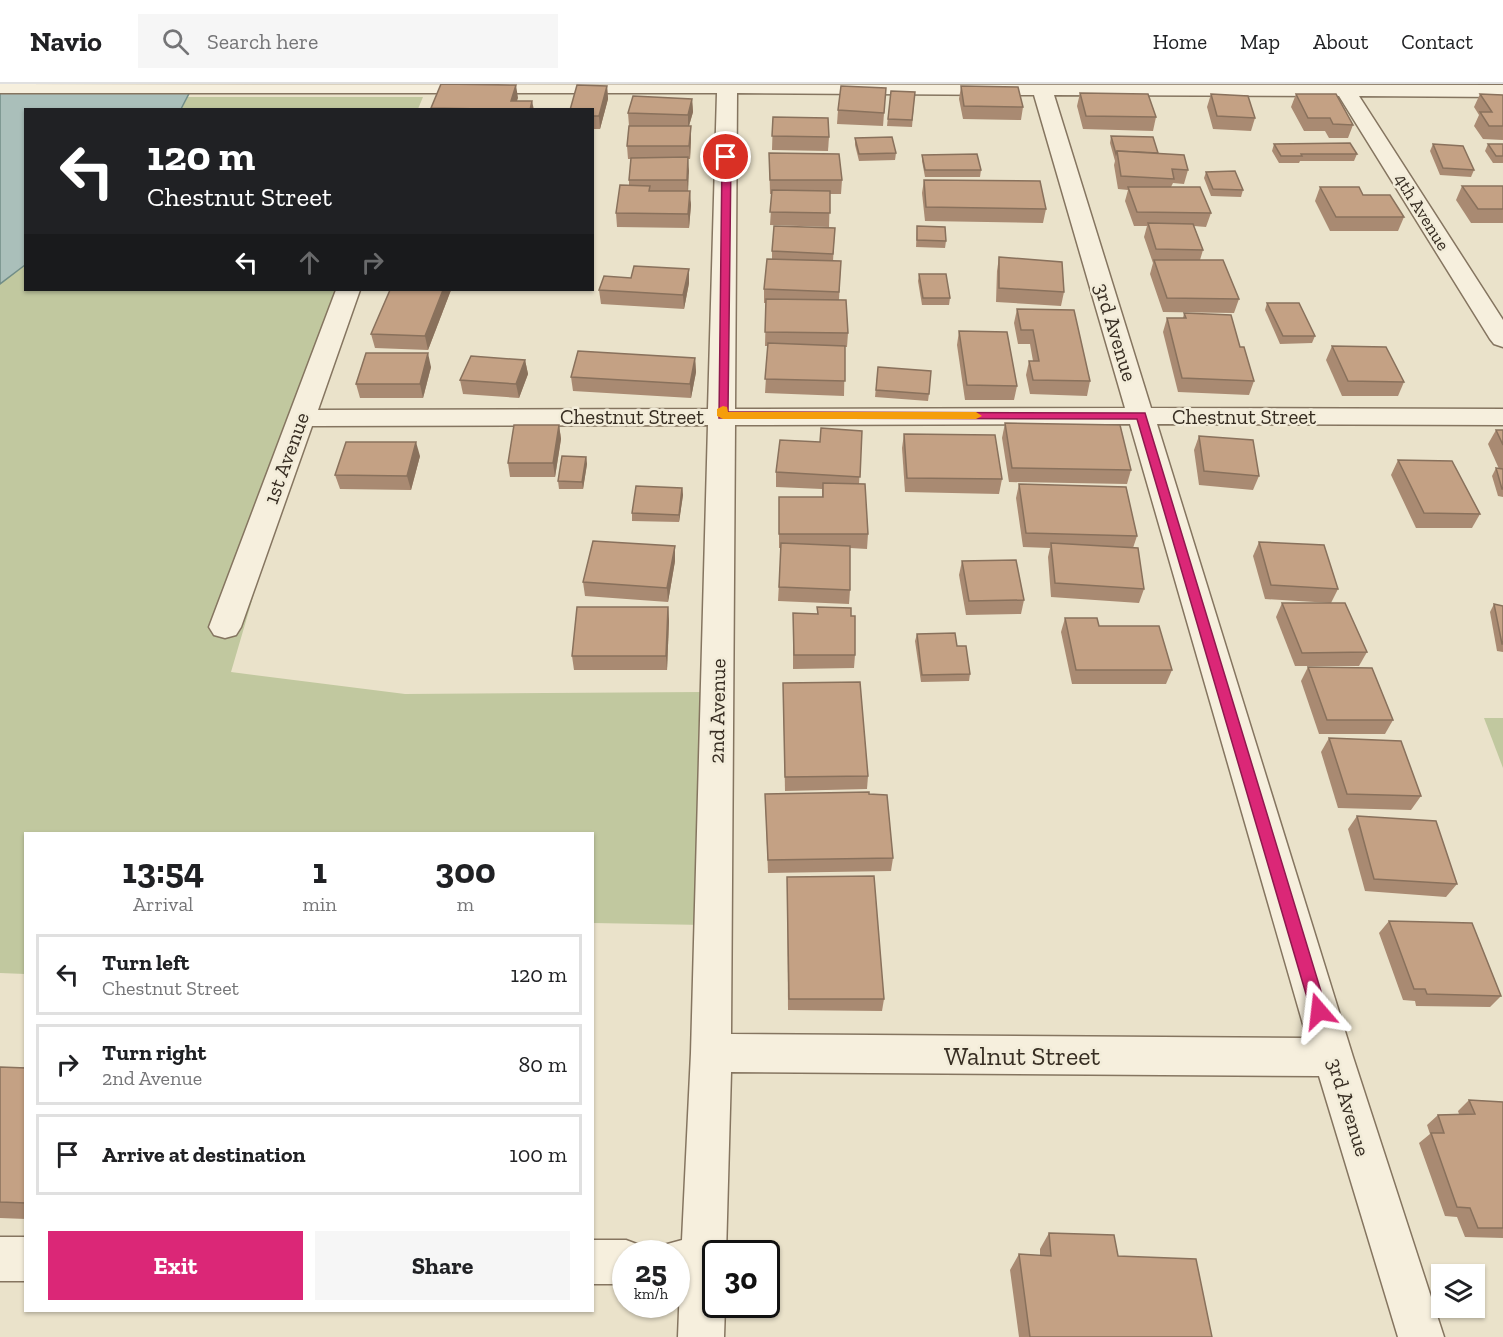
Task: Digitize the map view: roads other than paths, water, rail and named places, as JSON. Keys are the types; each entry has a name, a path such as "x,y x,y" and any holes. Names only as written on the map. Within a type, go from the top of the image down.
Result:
{"street":[{"path":"0,87 727,85 1343,87 1503,91"},
{"name":"2nd Avenue","path":"701,1337 690,1262 711,1053 727,85"},
{"path":"415,108 423,86"},
{"name":"3rd Avenue","path":"1042,87 1333,1057 1421,1337"},
{"name":"4th Avenue","path":"1343,87 1503,339"},
{"name":"1st Avenue","path":"225,627 348,291"},
{"name":"Chestnut Street","path":"301,418 1503,417"},
{"name":"Walnut Street","path":"711,1053 1333,1057"},
{"path":"0,1259 24,1259"},
{"path":"594,1262 612,1262"}],"water":[{"path":"0,84 194,84 182,108 24,108 24,266 0,284"}]}
